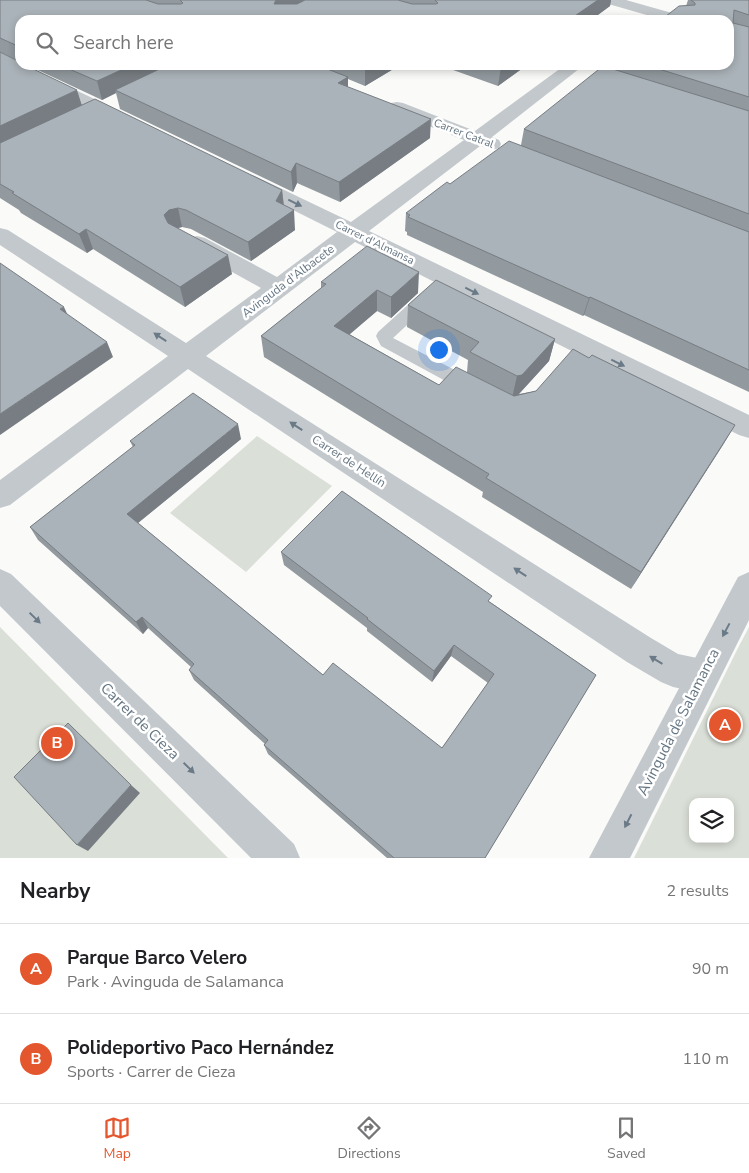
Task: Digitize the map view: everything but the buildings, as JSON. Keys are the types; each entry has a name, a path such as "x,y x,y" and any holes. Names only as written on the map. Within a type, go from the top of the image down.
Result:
{"street":[{"path":"610,0 664,15"},
{"path":"643,15 663,0"},
{"path":"0,59 15,66"},
{"path":"22,70 136,126"},
{"name":"Avinguda d'Albacete","path":"0,496 478,139 574,70"},
{"name":"Carrer Catral","path":"380,100 513,152"},
{"name":"Carrer d'Almansa","path":"232,172 447,278 572,350 749,427"},
{"name":"Carrer de Hellín","path":"0,235 639,650 673,670 702,676"},
{"path":"182,236 279,288"},
{"name":"Carrer de Cieza","path":"0,584 280,858"},
{"name":"Avinguda de Salamanca","path":"609,858 749,586"}],"lane":[{"path":"447,278 384,336 387,342 483,393"}],"shaded area":[{"path":"257,436 332,486 246,572 170,513"},
{"path":"0,627 228,858 0,858"},
{"path":"749,627 749,858 634,858 738,648"}],"place":[{"name":"Parque Barco Velero","path":"725,725"},
{"name":"Polideportivo Paco Hernández","path":"57,743"}]}
